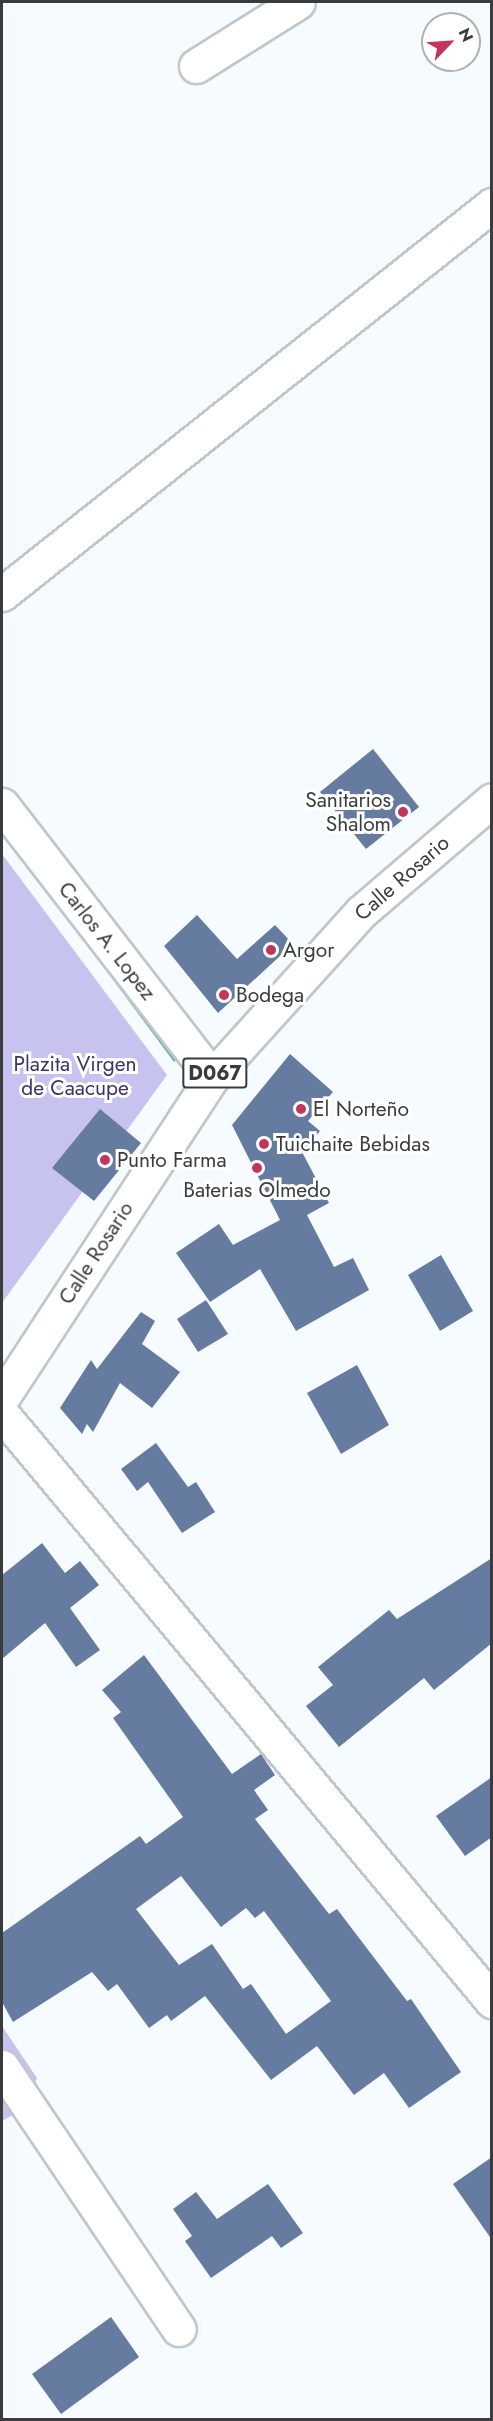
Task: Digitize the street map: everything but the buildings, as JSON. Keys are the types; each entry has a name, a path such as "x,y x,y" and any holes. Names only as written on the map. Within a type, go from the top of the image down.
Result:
{"street":[{"path":"196,66 298,2"},
{"path":"2,594 492,205"},
{"name":"Calle Rosario","path":"2,1398 212,1077 361,912 492,800"},
{"name":"Carlos A. Lopez","path":"2,806 212,1077"},
{"path":"2,1414 492,2001"},
{"path":"2,2067 179,2330"}],"green space":[{"name":"Plazita Virgen de Caacupe","path":"2,854 167,1075 2,1303"},
{"path":"2,2026 37,2078 25,2108 2,2121"}],"shaded area":[{"path":"2,830 177,1060 174,1062"}],"place":[{"name":"Sanitarios Shalom","path":"403,812"},
{"name":"Argor","path":"271,950"},
{"name":"Bodega","path":"224,995"},
{"name":"El Norteño","path":"301,1109"},
{"name":"Tuichaite Bebidas","path":"264,1144"},
{"name":"Punto Farma","path":"105,1160"},
{"name":"Baterias Olmedo","path":"257,1168"}]}
